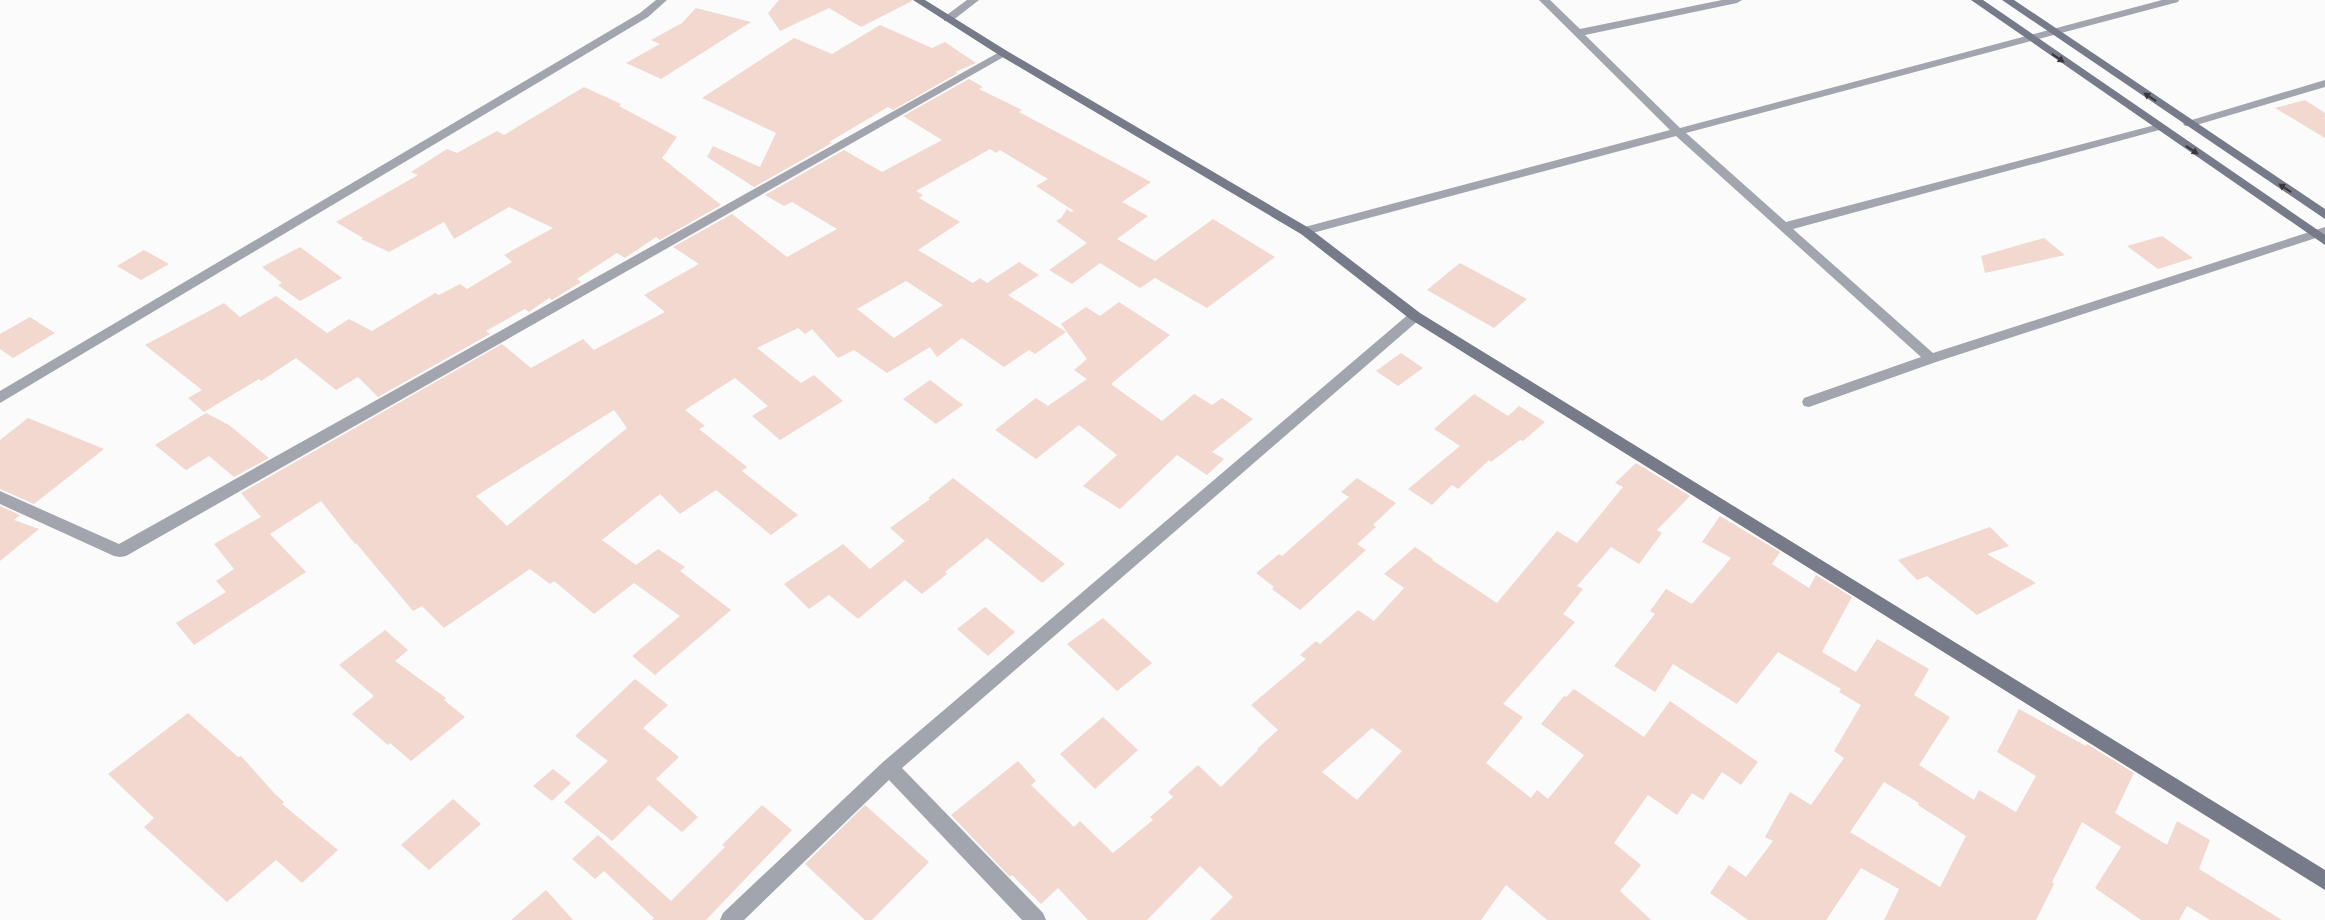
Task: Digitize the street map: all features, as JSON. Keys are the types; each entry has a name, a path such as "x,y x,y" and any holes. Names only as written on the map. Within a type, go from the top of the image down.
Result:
{"street":[{"path":"0,398 644,14 662,0"},
{"path":"918,0 1003,53 1305,231 1415,316 2325,881"},
{"path":"948,19 974,0"},
{"path":"1544,0 1678,131 1931,359"},
{"path":"1578,33 1737,0"},
{"path":"1976,0 2028,38 2321,235"},
{"path":"2007,0 2325,216"},
{"path":"1305,231 2174,0"},
{"path":"0,497 120,551 1003,53"},
{"path":"2189,124 2325,83"},
{"path":"1784,227 2159,127"},
{"path":"1809,402 1931,359 2321,235"},
{"path":"730,920 889,768 1415,316"},
{"path":"889,768 1036,920"}],"building":[{"path":"779,0 912,1 861,27 829,8 780,31 768,13"},
{"path":"696,8 751,22 661,79 626,63 660,44 651,40 682,23"},
{"path":"880,25 932,48 945,42 976,63 955,72 958,73 893,110 888,107 829,142 832,143 754,187 707,157 713,146 760,167 776,133 702,98 794,38 832,54"},
{"path":"969,79 983,87 979,89 1022,110 1019,112 1151,182 1122,202 1148,216 1117,239 1155,261 1213,219 1275,257 1207,308 1155,278 1140,288 1100,263 1072,284 1049,270 1087,243 1056,221 1061,218 1067,209 1071,212 1074,211 1036,186 1048,179 1000,150 996,153 990,149 916,191 923,195 919,198 960,222 918,250 973,283 980,278 987,283 1019,262 1039,275 1008,295 1066,332 1035,354 1029,350 1004,367 962,338 937,357 930,347 887,373 854,350 838,358 812,329 805,334 798,328 757,348 801,383 814,375 843,401 780,440 752,416 768,406 735,378 685,410 705,426 699,429 747,467 742,471 798,515 771,535 716,490 680,514 660,494 602,540 636,565 658,549 685,567 680,571 731,610 655,675 632,656 680,616 634,583 594,614 554,581 550,584 530,569 444,628 422,606 413,611 355,544 321,501 270,534 306,572 194,645 176,623 226,592 216,581 234,569 214,544 261,517 241,493 502,344 531,368 583,339 594,350 665,312 644,295 699,264 673,247 732,214 787,257 837,229 792,202 784,206 765,195 844,150 882,172 942,140 903,116","holes":["906,281 943,305 894,338 857,309","614,410 627,428 507,526 476,496"]},
{"path":"584,87 621,104 619,106 677,137 662,158 721,205 660,240 656,237 625,258 617,253 577,279 581,282 552,300 549,298 529,312 525,309 486,331 490,334 378,397 358,377 336,390 296,358 261,381 259,379 204,412 188,398 202,390 145,345 224,303 240,317 276,296 327,333 349,319 372,331 435,293 439,295 460,284 467,289 512,262 504,255 553,228 509,207 454,239 444,222 389,252 361,239 363,238 336,222 418,175 411,172 447,149 457,153 497,131 504,135"},
{"path":"2305,100 2325,113 2325,138 2275,108"},
{"path":"2162,236 2193,258 2158,269 2127,246"},
{"path":"2044,238 2065,255 1985,273 1981,256"},
{"path":"300,247 342,278 300,301 278,285 282,283 262,267"},
{"path":"144,250 169,264 141,280 117,266"},
{"path":"1460,263 1527,299 1494,328 1427,290"},
{"path":"1119,302 1170,335 1111,384 1162,421 1194,394 1212,405 1222,398 1253,419 1212,452 1224,459 1207,475 1177,455 1120,509 1083,486 1117,455 1079,425 1036,459 995,430 1036,398 1048,406 1087,379 1074,370 1087,359 1061,324 1086,307 1100,316"},
{"path":"30,317 55,333 13,358 0,349 0,334"},
{"path":"1401,353 1423,368 1398,386 1376,371"},
{"path":"930,380 963,405 936,424 903,399"},
{"path":"1474,394 1508,416 1519,406 1545,422 1523,441 1520,440 1491,462 1489,460 1458,489 1452,485 1432,505 1408,489 1460,446 1434,429"},
{"path":"206,413 229,425 269,458 234,477 209,456 186,470 155,445"},
{"path":"28,418 104,449 34,504 0,489 0,440"},
{"path":"1636,463 1690,496 1657,530 1662,533 1639,564 1611,547 1577,586 1583,589 1563,614 1575,622 1503,704 1523,717 1486,763 1531,798 1537,790 1548,799 1584,755 1541,724 1564,696 1566,697 1574,689 1644,737 1670,701 1758,762 1741,785 1722,772 1703,800 1692,793 1677,815 1648,795 1614,843 1641,865 1620,891 1651,920 1547,920 1506,885 1481,920 1210,920 1233,897 1200,866 1147,920 1088,920 1058,888 1041,904 1012,875 1010,877 951,815 1018,761 1036,781 1031,785 1074,827 1080,821 1113,853 1153,820 1150,817 1173,797 1168,792 1198,765 1221,787 1278,730 1251,705 1306,659 1300,655 1316,641 1320,644 1358,610 1374,621 1404,588 1384,574 1415,547 1497,603 1557,531 1577,543 1623,487 1615,483","holes":["1372,728 1402,751 1357,800 1322,772"]},
{"path":"953,478 1065,564 1042,583 987,538 945,572 947,574 922,594 905,580 858,619 829,595 809,609 784,584 843,544 870,569 905,541 890,528 930,499 928,498"},
{"path":"1357,478 1396,503 1373,525 1376,527 1357,544 1366,550 1300,610 1272,589 1274,587 1256,573 1279,554 1282,556 1349,497 1341,492"},
{"path":"0,506 20,515 14,520 39,529 0,561"},
{"path":"1720,516 1780,552 1772,564 1809,588 1816,575 1852,597 1822,652 1856,672 1877,639 1929,669 1914,695 1950,717 1919,765 1974,800 1979,790 2016,812 2036,776 1997,752 2019,709 2086,746 2087,744 2134,773 2115,813 2167,845 2177,821 2210,840 2199,869 2282,920 2210,920 2187,906 2179,920 2141,920 2095,888 2121,847 2082,822 2052,882 2054,884 2036,920 1884,920 1899,889 1861,868 1826,920 1748,920 1710,893 1729,865 1746,877 1773,841 1765,837 1790,792 1811,805 1844,758 1834,751 1861,705 1839,692 1841,689 1778,652 1737,704 1673,664 1655,692 1614,666 1655,614 1650,611 1666,589 1692,604 1731,558 1702,542","holes":["1884,782 1919,803 1918,805 1966,836 1940,887 1850,832"]},
{"path":"1990,527 2009,546 1987,554 2036,583 1977,615 1927,576 1917,580 1898,560"},
{"path":"985,607 1015,632 988,656 957,629"},
{"path":"1103,618 1152,663 1117,691 1067,644"},
{"path":"385,630 408,650 395,661 446,698 444,700 465,717 411,761 390,743 388,745 352,714 374,696 339,665"},
{"path":"635,679 668,705 643,728 679,757 656,779 698,817 682,832 649,805 612,841 564,802 608,761 575,736"},
{"path":"188,713 238,757 241,756 284,802 282,804 338,850 302,883 276,860 227,902 144,827 154,818 108,774"},
{"path":"1103,717 1138,750 1095,789 1060,754"},
{"path":"553,769 571,783 552,801 533,786"},
{"path":"453,799 481,824 429,870 401,845"},
{"path":"762,805 792,830 706,920 652,920 654,918 604,871 595,879 572,859 598,835 671,901 725,847 722,845"},
{"path":"865,805 929,862 872,920 865,920 805,864"},
{"path":"546,890 573,920 511,920"}]}
